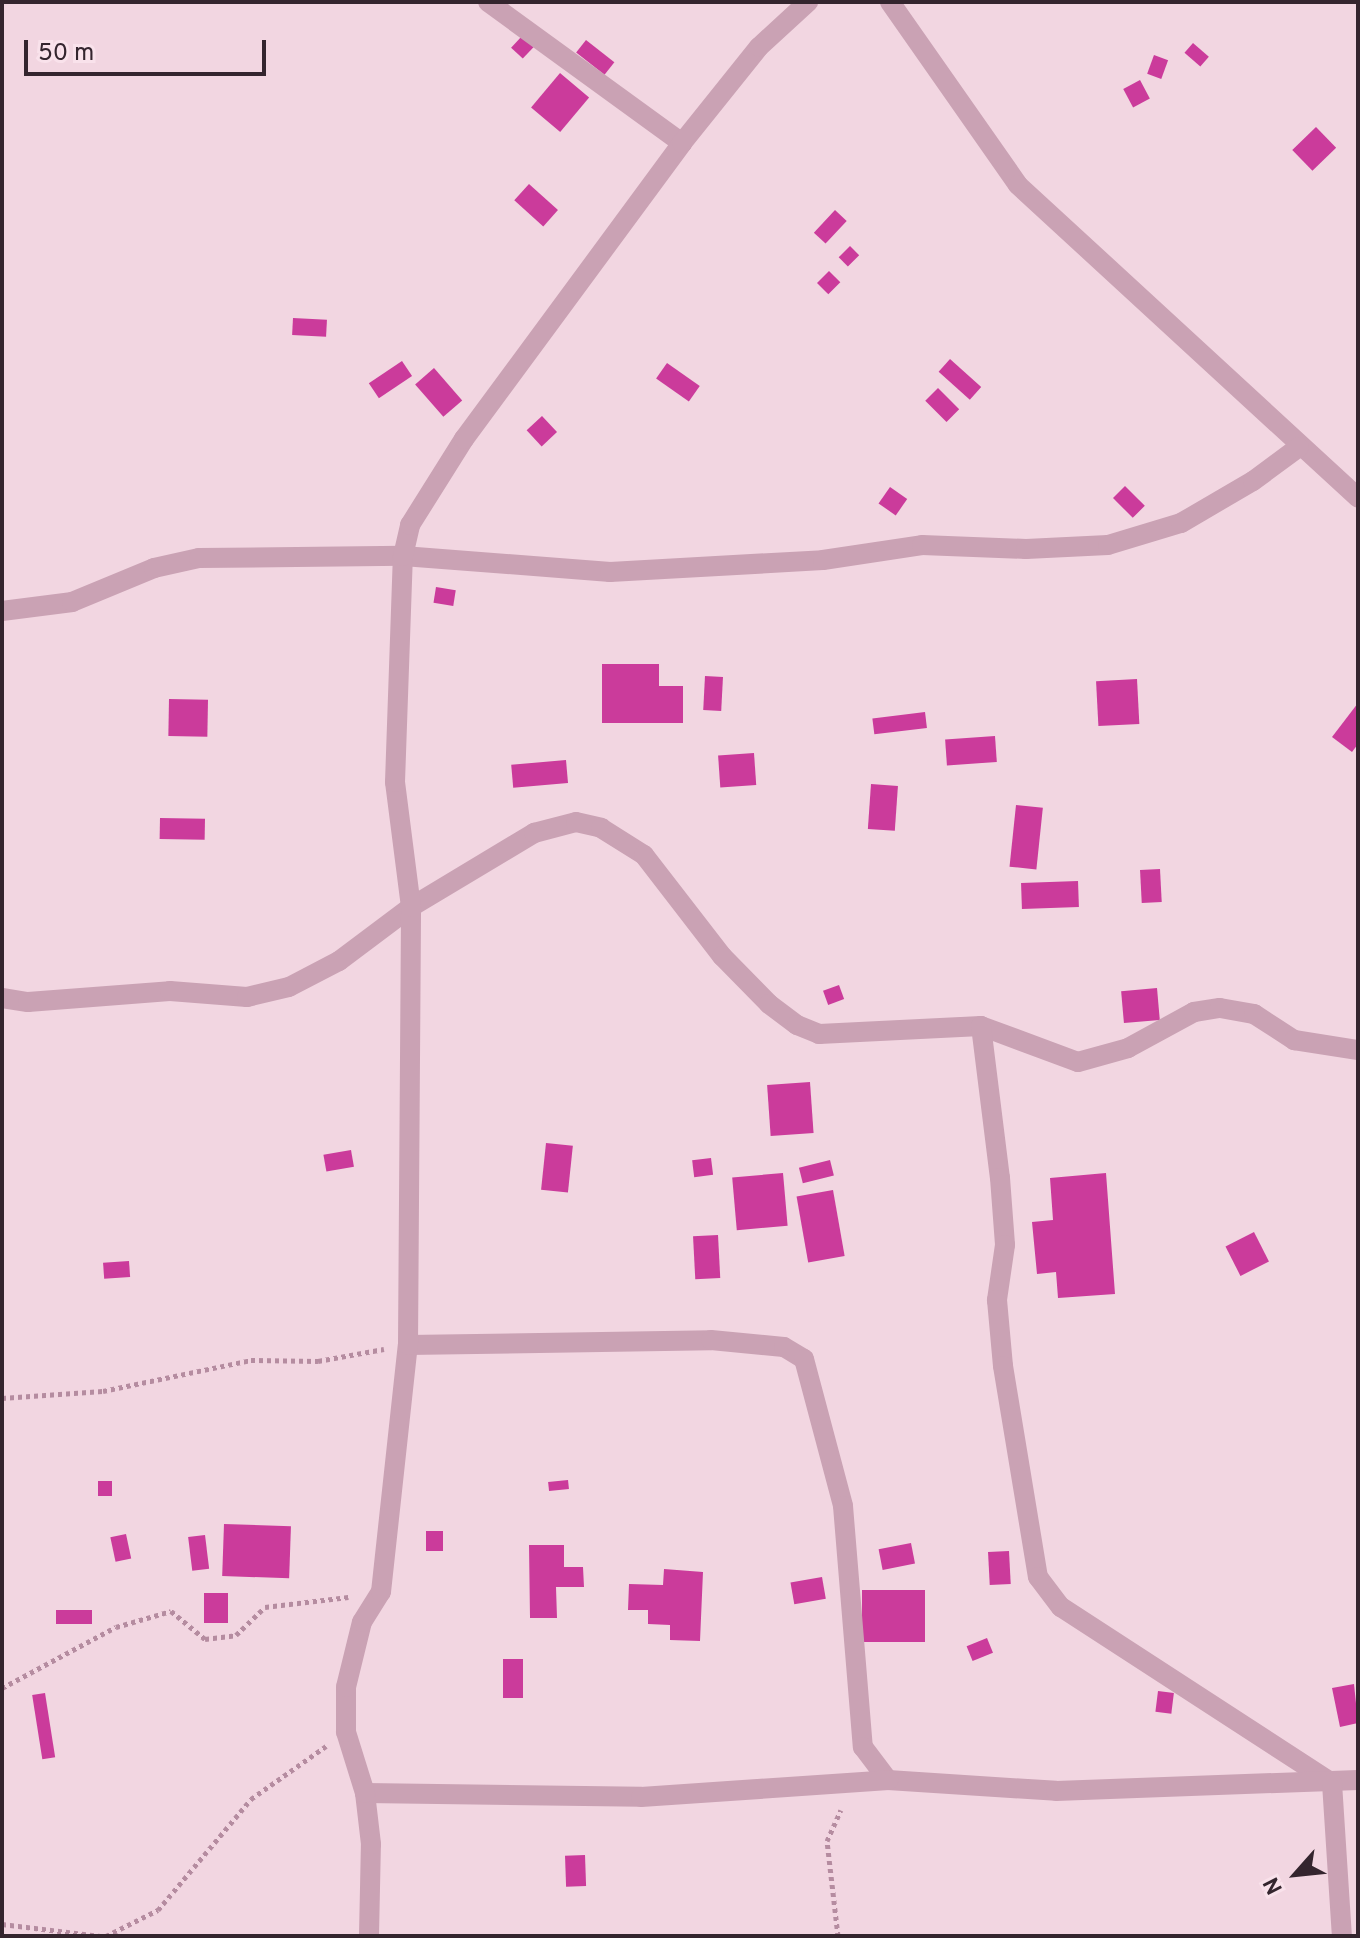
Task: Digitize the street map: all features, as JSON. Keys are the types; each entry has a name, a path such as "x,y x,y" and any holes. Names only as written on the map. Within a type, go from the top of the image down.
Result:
{"street":[{"path":"488,2 682,143"},
{"path":"369,1936 371,1844 365,1793 346,1732 346,1687 352,1652 362,1622 381,1592 408,1345 411,907 395,782 403,556 410,525 464,439 682,143 759,47 808,2"},
{"path":"890,2 1018,185 1299,447 1358,498"},
{"path":"2,611 72,602 154,568 199,558 403,556 610,572 823,560 922,545 1026,549 1108,545 1181,523 1253,481 1299,447"},
{"path":"2,998 28,1002 170,991 247,997 269,993 307,980 411,907 534,833 576,822 601,828 644,855 722,956 797,1025 819,1034 852,1035 981,1026 1078,1062 1128,1048 1194,1012 1229,1008 1254,1014 1294,1040 1358,1050"},
{"path":"981,1026 1005,1245 997,1300 1003,1366 1038,1577 1061,1607 1332,1783"},
{"path":"408,1345 711,1340 784,1347 804,1359 843,1506 863,1747 888,1780"},
{"path":"365,1793 641,1797 888,1780 1056,1791 1358,1780"},
{"path":"1332,1783 1342,1936"}],"path":[{"path":"2,1398 103,1391 251,1360 318,1361 408,1345"},
{"path":"2,1688 116,1627 171,1611 205,1639 236,1635 265,1607 381,1592"},
{"path":"2,1924 103,1936 158,1910 251,1799 346,1732"},
{"path":"838,1936 827,1841 836,1815 847,1804"}],"building":[{"path":"522,36 534,47 523,59 511,48"},
{"path":"586,40 614,62 605,75 576,53"},
{"path":"1193,43 1209,57 1200,67 1184,53"},
{"path":"1154,55 1168,60 1161,79 1147,74"},
{"path":"560,73 589,97 560,132 531,107"},
{"path":"1140,80 1150,99 1133,107 1123,89"},
{"path":"1316,127 1336,148 1312,171 1292,150"},
{"path":"529,184 558,210 543,226 514,200"},
{"path":"835,210 847,221 826,244 814,233"},
{"path":"850,246 859,255 848,267 839,257"},
{"path":"829,271 840,282 828,294 817,283"},
{"path":"293,318 327,320 326,337 292,335"},
{"path":"950,359 981,387 970,400 939,372"},
{"path":"402,361 412,376 379,398 369,383"},
{"path":"667,363 700,386 689,402 656,379"},
{"path":"434,368 462,400 443,417 415,384"},
{"path":"938,388 959,409 946,422 925,401"},
{"path":"542,416 557,432 542,446 527,430"},
{"path":"1125,486 1145,506 1133,518 1113,498"},
{"path":"890,487 907,499 896,515 879,503"},
{"path":"436,587 456,590 453,606 433,603"},
{"path":"602,664 659,664 659,686 683,686 683,723 602,723"},
{"path":"705,676 723,677 721,711 703,710"},
{"path":"1137,679 1139,724 1098,726 1096,681"},
{"path":"169,699 208,700 207,737 168,736"},
{"path":"1358,703 1358,744 1352,752 1332,737"},
{"path":"925,712 927,728 874,734 872,718"},
{"path":"995,736 997,762 947,765 945,739"},
{"path":"754,753 756,785 720,787 718,756"},
{"path":"566,760 568,783 513,788 511,765"},
{"path":"871,784 898,786 895,831 868,829"},
{"path":"1016,805 1043,808 1036,869 1010,867"},
{"path":"160,818 205,819 205,840 160,839"},
{"path":"1160,869 1162,902 1142,903 1140,870"},
{"path":"1078,881 1079,907 1022,909 1021,883"},
{"path":"839,985 844,999 828,1005 823,991"},
{"path":"1157,988 1160,1020 1124,1023 1121,991"},
{"path":"810,1082 814,1133 771,1136 767,1085"},
{"path":"546,1143 573,1146 568,1193 541,1190"},
{"path":"351,1150 354,1167 326,1172 323,1155"},
{"path":"711,1158 713,1175 694,1177 692,1160"},
{"path":"830,1160 834,1176 803,1183 799,1168"},
{"path":"783,1173 788,1226 737,1230 732,1177"},
{"path":"1106,1173 1115,1294 1058,1298 1056,1272 1037,1274 1032,1222 1053,1220 1050,1178"},
{"path":"833,1190 845,1256 808,1262 797,1196"},
{"path":"1254,1232 1269,1261 1240,1276 1225,1247"},
{"path":"718,1235 720,1278 695,1279 693,1236"},
{"path":"129,1261 130,1277 104,1279 103,1263"},
{"path":"568,1480 569,1489 549,1491 548,1482"},
{"path":"98,1481 112,1481 112,1496 98,1496"},
{"path":"224,1524 291,1526 289,1578 222,1576"},
{"path":"426,1531 443,1531 443,1551 426,1551"},
{"path":"126,1534 131,1558 116,1562 110,1537"},
{"path":"205,1535 209,1569 192,1571 188,1537"},
{"path":"911,1543 915,1564 883,1570 879,1549"},
{"path":"529,1545 564,1545 564,1567 583,1567 584,1587 556,1587 557,1618 530,1618"},
{"path":"1009,1551 1011,1584 990,1585 988,1552"},
{"path":"664,1569 703,1572 700,1641 670,1640 670,1625 648,1624 648,1610 628,1610 629,1584 663,1585"},
{"path":"822,1577 826,1599 794,1604 790,1583"},
{"path":"862,1590 925,1590 925,1642 862,1642"},
{"path":"204,1593 228,1593 228,1623 204,1623"},
{"path":"56,1610 92,1610 92,1624 56,1624"},
{"path":"987,1638 993,1653 973,1661 967,1646"},
{"path":"503,1659 523,1659 523,1698 503,1698"},
{"path":"1354,1684 1358,1723 1340,1727 1332,1688"},
{"path":"1158,1691 1174,1693 1171,1714 1155,1712"},
{"path":"45,1693 55,1757 42,1759 32,1695"},
{"path":"585,1855 586,1886 566,1887 565,1856"}]}
